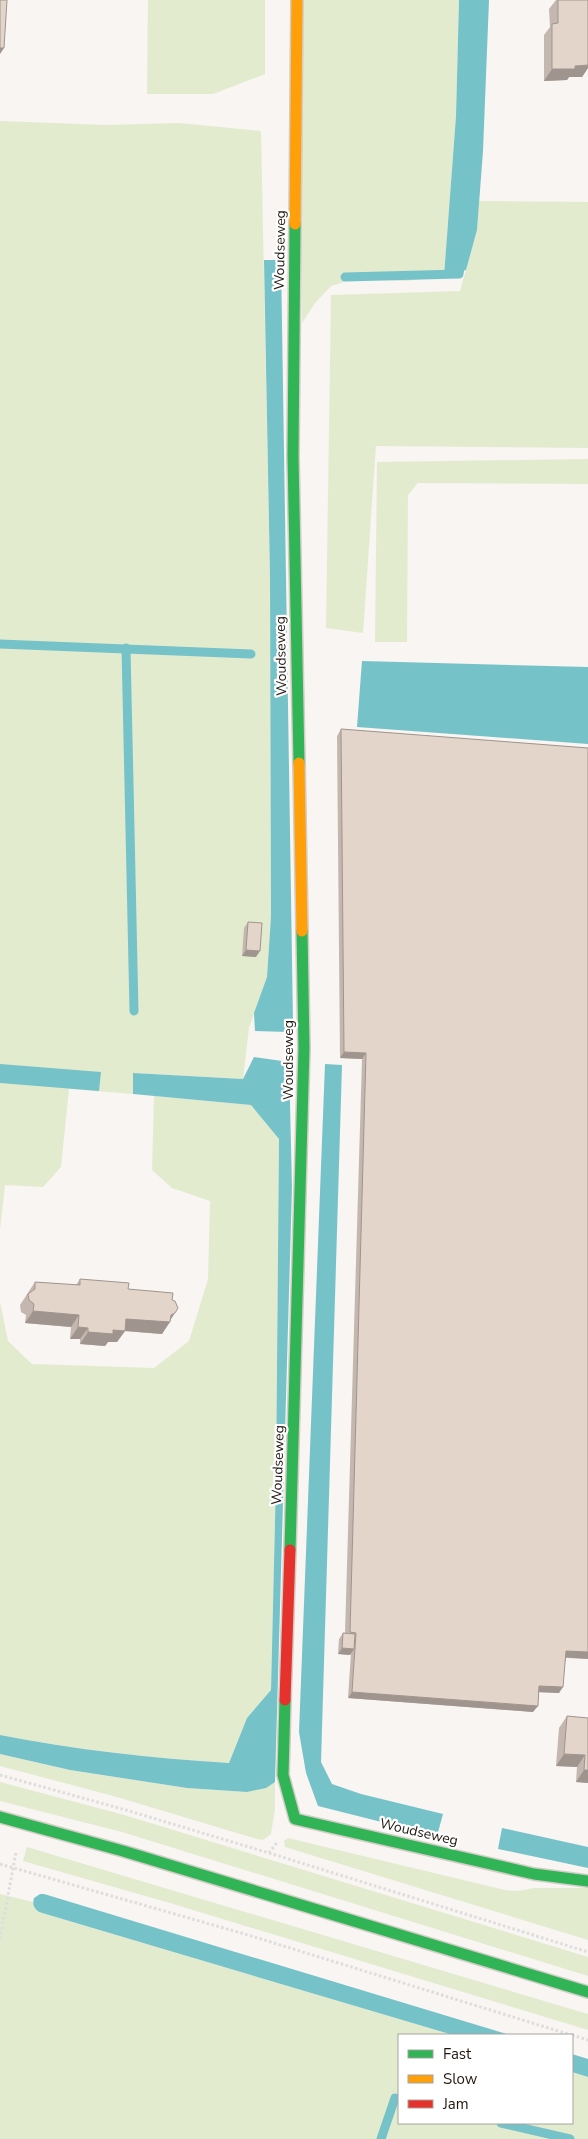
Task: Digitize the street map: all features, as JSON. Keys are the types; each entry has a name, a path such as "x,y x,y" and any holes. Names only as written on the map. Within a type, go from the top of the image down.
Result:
{"street":[{"name":"Woudseweg","path":"297,0 293,456 304,1048 283,1775 295,1819 534,1874 588,1881"},
{"path":"0,1817 280,1898 588,1992"}],"path":[{"path":"0,1775 270,1853 588,1952"},
{"path":"0,1939 14,1867 20,1822"},
{"path":"0,1864 248,1935 568,2034"},
{"path":"573,2036 588,2040"}],"green space":[{"path":"148,0 265,0 265,74 213,94 147,94"},
{"path":"297,0 459,0 456,116 444,276 406,281 353,279 331,286 315,303 302,323"},
{"path":"0,121 106,125 179,123 261,131 270,577 271,916 267,977 249,1028 243,1079 133,1073 133,1094 69,1089 61,1167 43,1187 5,1185 0,1230"},
{"path":"479,201 588,202 588,448 376,446 363,633 326,628 331,295 460,291 477,230"},
{"path":"588,459 588,484 418,483 408,495 407,642 375,642 377,462"},
{"path":"154,1096 251,1105 279,1139 276,1479 271,1690 247,1718 229,1763 114,1753 0,1735 0,1302 8,1341 32,1364 154,1368 189,1341 208,1279 210,1201 172,1188 152,1170"},
{"path":"0,1754 70,1770 187,1788 247,1792 275,1782 275,1809 271,1834 263,1840 257,1839 117,1797 0,1766"},
{"path":"0,1782 121,1814 588,1957 588,1976 122,1832 0,1801"},
{"path":"288,1838 505,1890 588,1888 588,1940 285,1847 284,1841"},
{"path":"27,1847 588,2014 588,2030 170,1903 23,1861"},
{"path":"0,1894 33,1902 39,1912 450,2034 398,2034 398,2124 573,2124 573,2072 588,2077 588,2139 0,2139"}],"water":[{"path":"459,0 489,0 483,151 477,230 466,270 444,276 456,116"},
{"path":"264,260 281,260 293,1023 289,1032 255,1031 254,1013 267,977 271,916 270,577"},
{"path":"362,661 588,667 588,744 357,727"},
{"path":"254,1057 289,1062 292,1187 275,1782 266,1788 247,1792 187,1788 70,1770 0,1754 0,1735 114,1753 229,1763 247,1718 271,1690 276,1479 279,1139 251,1105 133,1094 133,1073 243,1079"},
{"path":"0,1064 101,1072 99,1091 0,1083"},
{"path":"325,1064 342,1065 321,1762 332,1784 361,1794 443,1814 437,1836 318,1806 306,1773 299,1732"},
{"path":"502,1828 588,1847 588,1868 498,1849"},
{"path":"44,1894 507,2034 450,2034 39,1912 33,1903 34,1898"},
{"path":"573,2054 588,2059 588,2077 573,2072"}],"building":[{"path":"0,0 7,0 4,48 0,48"},
{"path":"558,0 588,0 588,65 575,66 575,69 552,69 552,24 558,23"},
{"path":"341,729 588,748 588,1652 566,1651 563,1687 539,1686 538,1706 352,1692 356,1633 350,1632 366,1053 344,1052"},
{"path":"248,922 262,923 260,951 246,950"},
{"path":"80,1279 129,1283 128,1289 173,1293 172,1300 175,1301 178,1308 171,1315 170,1322 126,1319 125,1331 113,1330 113,1334 88,1332 88,1328 78,1327 79,1315 33,1311 34,1304 29,1300 28,1294 35,1289 35,1282 80,1285"},
{"path":"343,1633 355,1634 354,1649 342,1648"},
{"path":"567,1716 588,1718 588,1770 584,1770 585,1755 564,1754"}],"waterway":[{"path":"345,277 459,274 461,261"},
{"path":"0,644 251,654"},
{"path":"126,648 134,1011"},
{"path":"381,2139 395,2098 398,2099"},
{"path":"505,2124 570,2139"}],"traffic: fast":[{"path":"295,224 293,456 299,763"},
{"path":"290,1550 304,1048 302,931"},
{"path":"285,1700 283,1775 295,1819 534,1874 588,1881"},
{"path":"0,1817 123,1851 588,1992"}],"traffic: slow":[{"path":"295,224 297,0"},
{"path":"299,763 302,931"}],"traffic: jam":[{"path":"285,1700 290,1550"}]}
